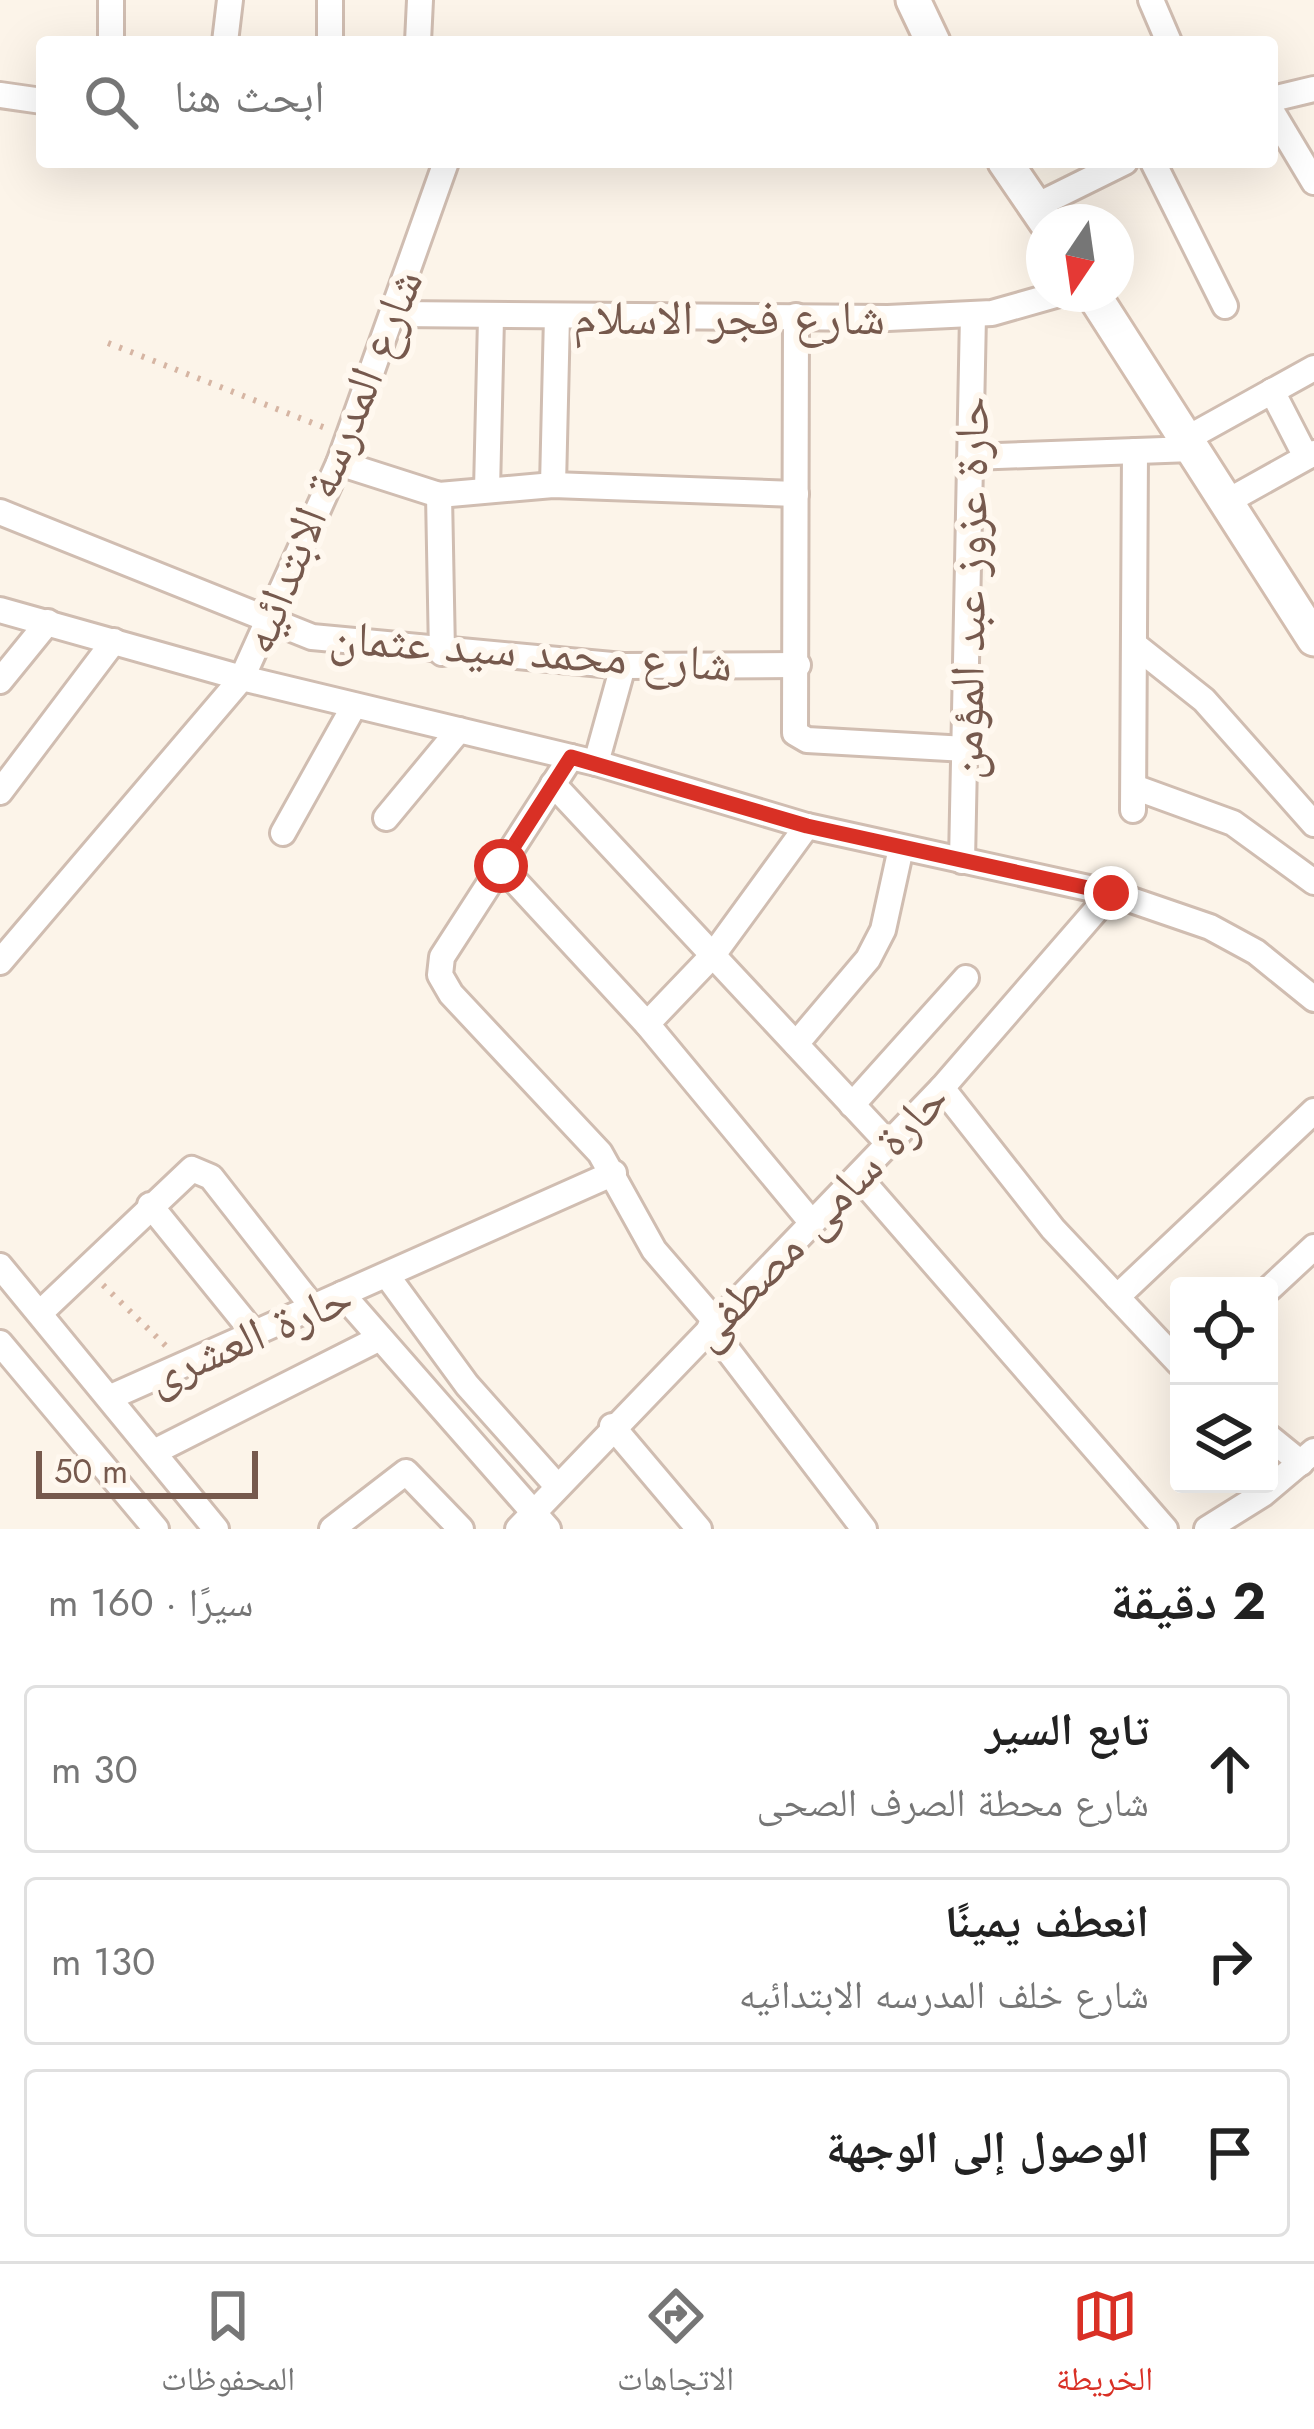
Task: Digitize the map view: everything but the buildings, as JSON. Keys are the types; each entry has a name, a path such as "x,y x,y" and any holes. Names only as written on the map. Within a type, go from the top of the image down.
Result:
{"street":[{"path":"111,0 111,36"},
{"path":"226,36 230,0"},
{"path":"330,0 331,36"},
{"path":"418,36 419,0"},
{"path":"913,0 930,36"},
{"path":"1151,0 1166,36"},
{"path":"1278,98 1314,89"},
{"path":"0,95 36,100"},
{"path":"1278,122 1314,182"},
{"name":"شارع المدرسة الابتدائيه","path":"0,962 242,678 339,463 397,314 444,168"},
{"path":"1009,168 1034,204"},
{"path":"1057,204 1114,168"},
{"path":"1156,168 1226,306"},
{"name":"شارع فجر الاسلام","path":"397,314 491,318 973,315 1026,302"},
{"path":"1105,312 1314,639"},
{"name":"حارة عزوز عبد المؤمن","path":"962,861 973,315"},
{"path":"553,485 557,316"},
{"path":"796,316 795,734 808,740 966,749"},
{"path":"487,490 491,318"},
{"path":"971,458 1189,444 1314,368"},
{"path":"1228,501 1310,455 1272,391"},
{"path":"1135,451 1134,799 1233,823 1314,882"},
{"path":"339,463 417,492 439,495 553,485 796,494"},
{"path":"439,495 442,653"},
{"name":"شارع محمد سيد عثمان","path":"0,512 312,638 623,666 798,665"},
{"path":"0,610 242,678 596,763 807,826 1111,893 1210,927 1256,952 1314,999"},
{"path":"0,681 48,622"},
{"path":"0,792 114,641"},
{"path":"1136,646 1204,700 1314,824"},
{"path":"596,763 623,666"},
{"path":"283,833 354,706"},
{"path":"386,818 459,730"},
{"path":"571,757 446,950 440,975 451,994 614,1172 654,1250 864,1529"},
{"path":"553,784 889,1144"},
{"path":"647,1024 713,955 807,826"},
{"path":"796,1044 868,959 883,930 901,848"},
{"path":"501,866 647,1024 812,1223"},
{"name":"حارة سامى مصطفى","path":"533,1524 557,1486 942,1088 1111,893"},
{"path":"852,1105 966,978"},
{"path":"942,1088 1053,1229 1170,1353"},
{"path":"1117,1297 1314,1111"},
{"path":"40,1313 149,1205 186,1172 200,1169 312,1306"},
{"name":"حارة العشرى","path":"111,1397 614,1172"},
{"path":"857,1176 1165,1529"},
{"path":"149,1205 252,1331"},
{"path":"1278,1280 1314,1246"},
{"path":"0,1266 216,1529"},
{"path":"388,1276 467,1384 557,1486"},
{"path":"342,1294 533,1524"},
{"path":"154,1452 380,1338"},
{"path":"0,1343 156,1529"},
{"path":"612,1426 699,1529"},
{"path":"1208,1529 1308,1457 1278,1442"},
{"path":"332,1529 400,1472 408,1473 461,1529"}],"path":[{"path":"108,344 348,437"},
{"path":"86,1268 182,1362"}],"route":[{"path":"501,866 571,757 807,826 1111,893"}]}
